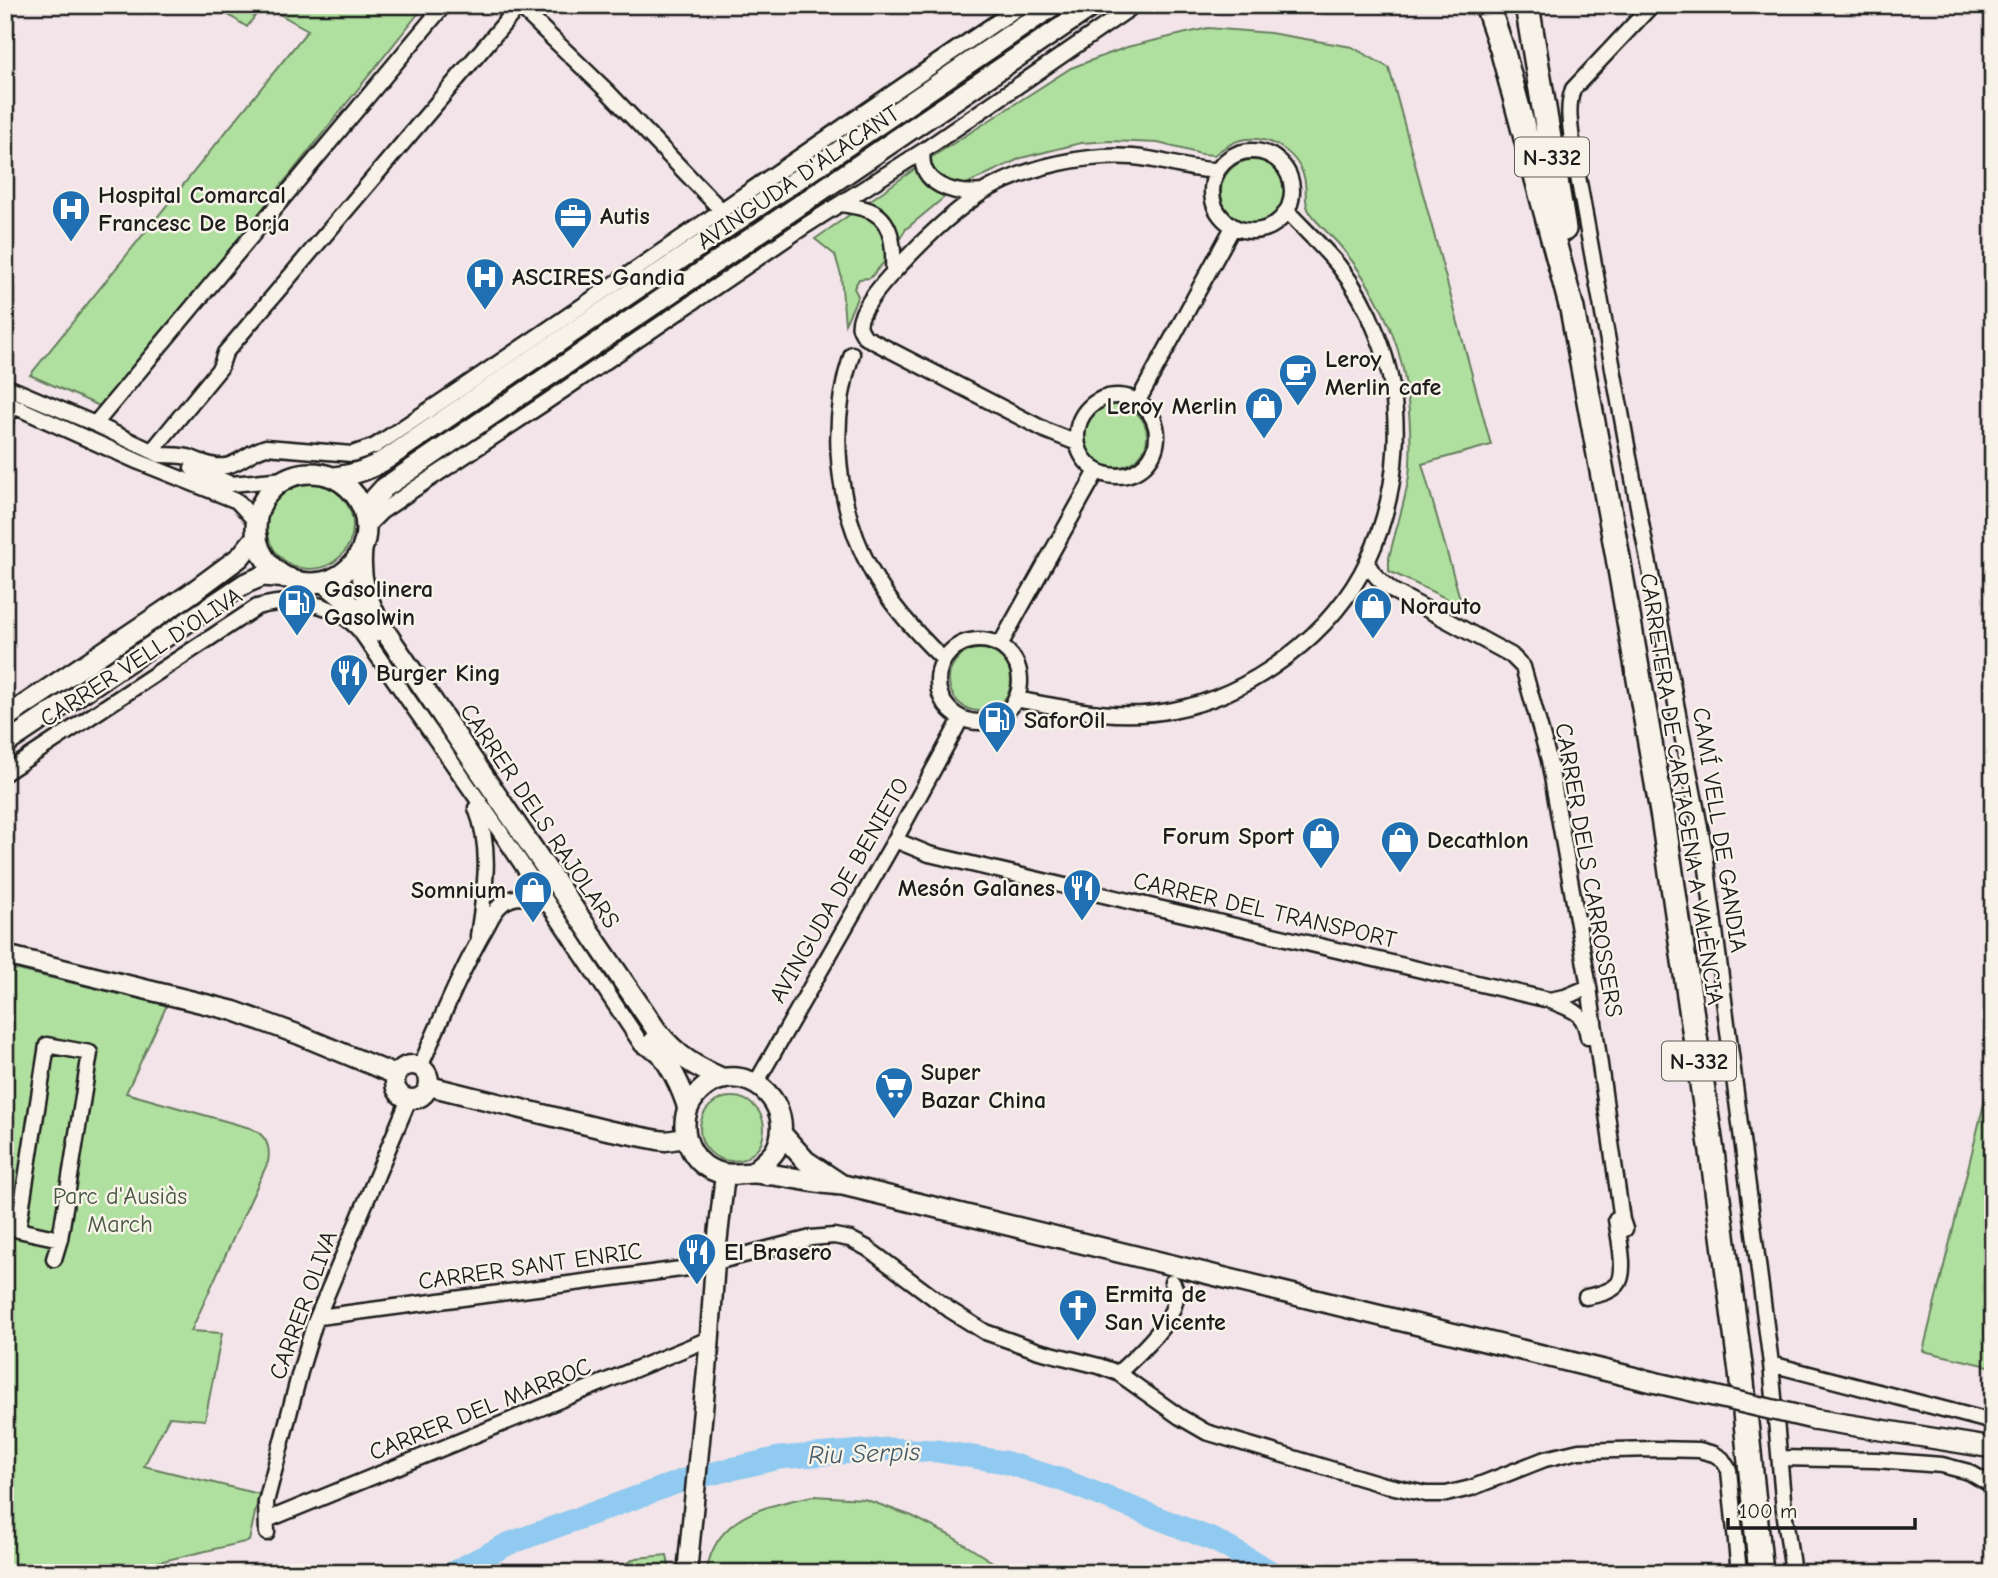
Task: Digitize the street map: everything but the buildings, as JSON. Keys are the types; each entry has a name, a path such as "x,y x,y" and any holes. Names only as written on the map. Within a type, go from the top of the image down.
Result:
{"highway":[{"name":"N-332","path":"1487,5 1502,49 1572,309"},
{"name":"N-332","path":"1503,5 1529,103 1562,271"},
{"name":"N-332","path":"1527,5 1569,265 1572,309"},
{"name":"CARRETERA DE CARTAGENA A VALÈNCIA","path":"1572,309 1617,552 1686,966 1735,1323 1761,1573"}],"main road":[{"name":"AVINGUDA D'ALACANT","path":"335,478 373,468 1054,5"},
{"name":"AVINGUDA D'ALACANT","path":"366,521 374,499 384,488 1094,5"},
{"path":"5,744 246,583 263,576 289,578 306,583 323,582 339,576 352,565 362,550 366,538 366,521 359,500 348,487 335,478 309,472 285,479 274,487 259,510 257,529 261,549 277,571 289,578"},
{"path":"5,718 190,594 240,557 257,529"},
{"name":"CARRER DELS RAJOLARS","path":"362,550 360,569 363,589 378,621 657,1031 672,1050 690,1064 724,1079"},
{"name":"CARRER DELS RAJOLARS","path":"323,582 350,602 365,618 665,1057 683,1092 688,1109"},
{"path":"752,1173 775,1152 781,1133 778,1110 771,1097 756,1083 745,1079 724,1079 712,1083 702,1089 688,1109 686,1138 698,1161 725,1174 752,1173 843,1185 1813,1419 1993,1447"},
{"path":"781,1133 806,1161 843,1185"}],"street":[{"path":"95,424 444,5"},
{"name":"AVINGUDA D'ALACANT","path":"156,453 185,456 221,467 266,447 352,454 375,446 642,267 1022,5"},
{"name":"AVINGUDA D'ALACANT","path":"366,521 923,151 1129,9 1131,5"},
{"name":"CAMÍ VELL DE GANDIA","path":"1651,5 1573,89 1569,110 1573,149 1704,853 1771,1364 1784,1510 1793,1573"},
{"path":"156,453 220,368 225,353 519,6 608,92 722,211"},
{"name":"AVINGUDA D'ALACANT","path":"923,151 923,167 935,182 968,194 983,192"},
{"path":"1254,151 1276,158 1290,180 1291,200 1287,211 1280,221 1258,232 1233,227 1223,220 1212,198 1212,185 1218,170 1231,156 1242,152 1254,151"},
{"path":"1077,443 1047,431 865,337 860,328 860,319 877,290 948,217 983,192 1017,177 1046,167 1093,158 1153,159 1205,170 1218,170"},
{"name":"AVINGUDA D'ALACANT","path":"841,204 876,213 884,222 894,248 893,273"},
{"path":"1016,699 1118,715 1174,710 1215,697 1258,677 1292,655 1337,607 1367,563 1383,519 1395,465 1395,411 1389,372 1376,331 1347,277 1287,211"},
{"path":"1138,401 1233,227"},
{"path":"852,354 842,390 838,431 841,475 851,520 867,562 884,591 897,610 943,659"},
{"path":"5,386 230,484 285,479"},
{"path":"1112,395 1138,401 1147,408 1157,430 1153,453 1138,471 1126,475 1106,475 1097,471 1087,464 1080,454 1077,425 1089,406 1099,399 1112,395"},
{"path":"5,421 9,404 139,462 237,501 257,529"},
{"path":"999,645 1097,471"},
{"name":"CARRER DELS CARROSSERS","path":"1367,563 1381,582 1394,591 1511,655 1523,667 1549,760 1589,987 1625,1229"},
{"name":"CARRER VELL D'OLIVA","path":"5,773 257,607 275,602 312,604 340,613 361,632 642,1045 665,1057"},
{"path":"201,643 209,607"},
{"path":"975,640 999,645 1016,663 1020,675 1020,688 1016,699 1002,716 993,720 971,722 961,719 950,711 942,700 938,672 943,659 962,643 975,640"},
{"name":"AVINGUDA DE BENIETO","path":"756,1083 961,719"},
{"path":"464,781 479,816 485,839 485,887 477,941"},
{"name":"CARRER DEL TRANSPORT","path":"895,840 929,854 1549,1000 1565,998 1589,987"},
{"path":"420,1067 477,941 495,912 504,902 527,897 548,906"},
{"path":"5,955 234,1012 287,1030 396,1075"},
{"name":"CARRER DELS CARROSSERS","path":"1549,1000 1577,1012 1584,1020 1618,1231 1621,1279 1615,1287 1586,1297"},
{"path":"54,1259 61,1239 90,1053 47,1045 18,1230 61,1239"},
{"path":"407,1065 420,1067 428,1076 429,1086 423,1096 409,1099 398,1093 395,1087 396,1075 407,1065"},
{"path":"429,1086 607,1130 666,1141 686,1138"},
{"name":"CARRER OLIVA","path":"267,1526 266,1502 310,1337 409,1099"},
{"path":"687,1572 725,1174"},
{"name":"CARRER SANT ENRIC","path":"319,1317 695,1267 823,1236 842,1237 867,1248 950,1310 985,1332 1039,1351 1118,1373 1206,1432 1381,1484 1426,1494 1446,1494 1471,1489 1545,1459 1579,1451 1664,1449 1699,1450 1714,1454 1722,1459 1729,1470 1739,1573"},
{"path":"1118,1373 1150,1343 1162,1327 1175,1303 1177,1290 1172,1282"},
{"name":"CARRER DEL MARROC","path":"267,1526 709,1339"},
{"path":"1771,1364 1993,1422"},
{"path":"1781,1458 1942,1465 1969,1472 1993,1486"}],"green space":[{"path":"213,5 263,5 247,27"},
{"path":"263,5 425,5 104,408 30,375 308,30"},
{"path":"1208,28 1270,33 1352,47 1389,68 1491,445 1422,464 1462,606 1389,571 1389,558 1409,476 1410,431 1403,367 1391,331 1365,279 1310,212 1300,168 1295,159 1280,146 1261,140 1241,140 1214,155 1158,143 1110,141 1081,143 1021,158 953,190 906,229 887,259 870,278 859,279 854,288 858,296 845,324 841,275 835,255 815,239 932,157 1071,68 1127,47"},
{"path":"1253,160 1276,169 1285,192 1276,215 1253,224 1230,215 1221,192 1230,169"},
{"path":"1110,405 1122,405 1138,414 1145,424 1145,448 1138,458 1122,467 1110,467 1099,462 1090,453 1085,442 1085,430 1090,419 1099,410"},
{"path":"310,483 327,486 341,495 350,509 353,526 350,543 341,557 327,566 310,569 293,566 279,557 270,543 267,526 270,509 279,495 293,486"},
{"path":"980,649 992,651 1002,658 1009,668 1009,692 1002,702 992,709 980,711 968,709 958,702 951,692 949,680 951,668 958,658 968,651"},
{"name":"Parc d'Ausiàs March","path":"5,967 167,1005 126,1093 250,1128 266,1141 268,1162 191,1331 222,1333 205,1420 169,1417 144,1466 259,1494 249,1541 111,1573 5,1573"},
{"path":"1993,1067 1993,1367 1923,1351"},
{"path":"726,1097 738,1097 755,1106 762,1117 762,1141 755,1152 738,1161 726,1161 714,1156 705,1147 700,1135 700,1123 705,1111 714,1102"},
{"path":"813,1496 864,1499 912,1516 951,1536 1010,1573 706,1573 711,1554 720,1538 741,1518 769,1506"},
{"path":"667,1555 670,1573 609,1573 636,1558"}],"waterway":[{"name":"Riu Serpis","path":"452,1573 508,1544 684,1480 779,1458 888,1449 937,1451 1004,1462 1062,1480 1216,1541 1273,1573"}],"place":[{"name":"Hospital Comarcal Francesc De Borja","path":"71,243"},
{"name":"Autis","path":"573,250"},
{"name":"ASCIRES Gandia","path":"485,311"},
{"name":"Leroy Merlin cafe","path":"1298,407"},
{"name":"Leroy Merlin","path":"1264,440"},
{"name":"Gasolinera Gasolwin","path":"297,637"},
{"name":"Norauto","path":"1373,640"},
{"name":"Burger King","path":"349,707"},
{"name":"SaforOil","path":"997,754"},
{"name":"Forum Sport","path":"1321,870"},
{"name":"Decathlon","path":"1400,874"},
{"name":"Mesón Galanes","path":"1082,922"},
{"name":"Somnium","path":"533,924"},
{"name":"Super Bazar China","path":"894,1120"},
{"name":"El Brasero","path":"697,1286"},
{"name":"Ermita de San Vicente","path":"1078,1342"}]}
